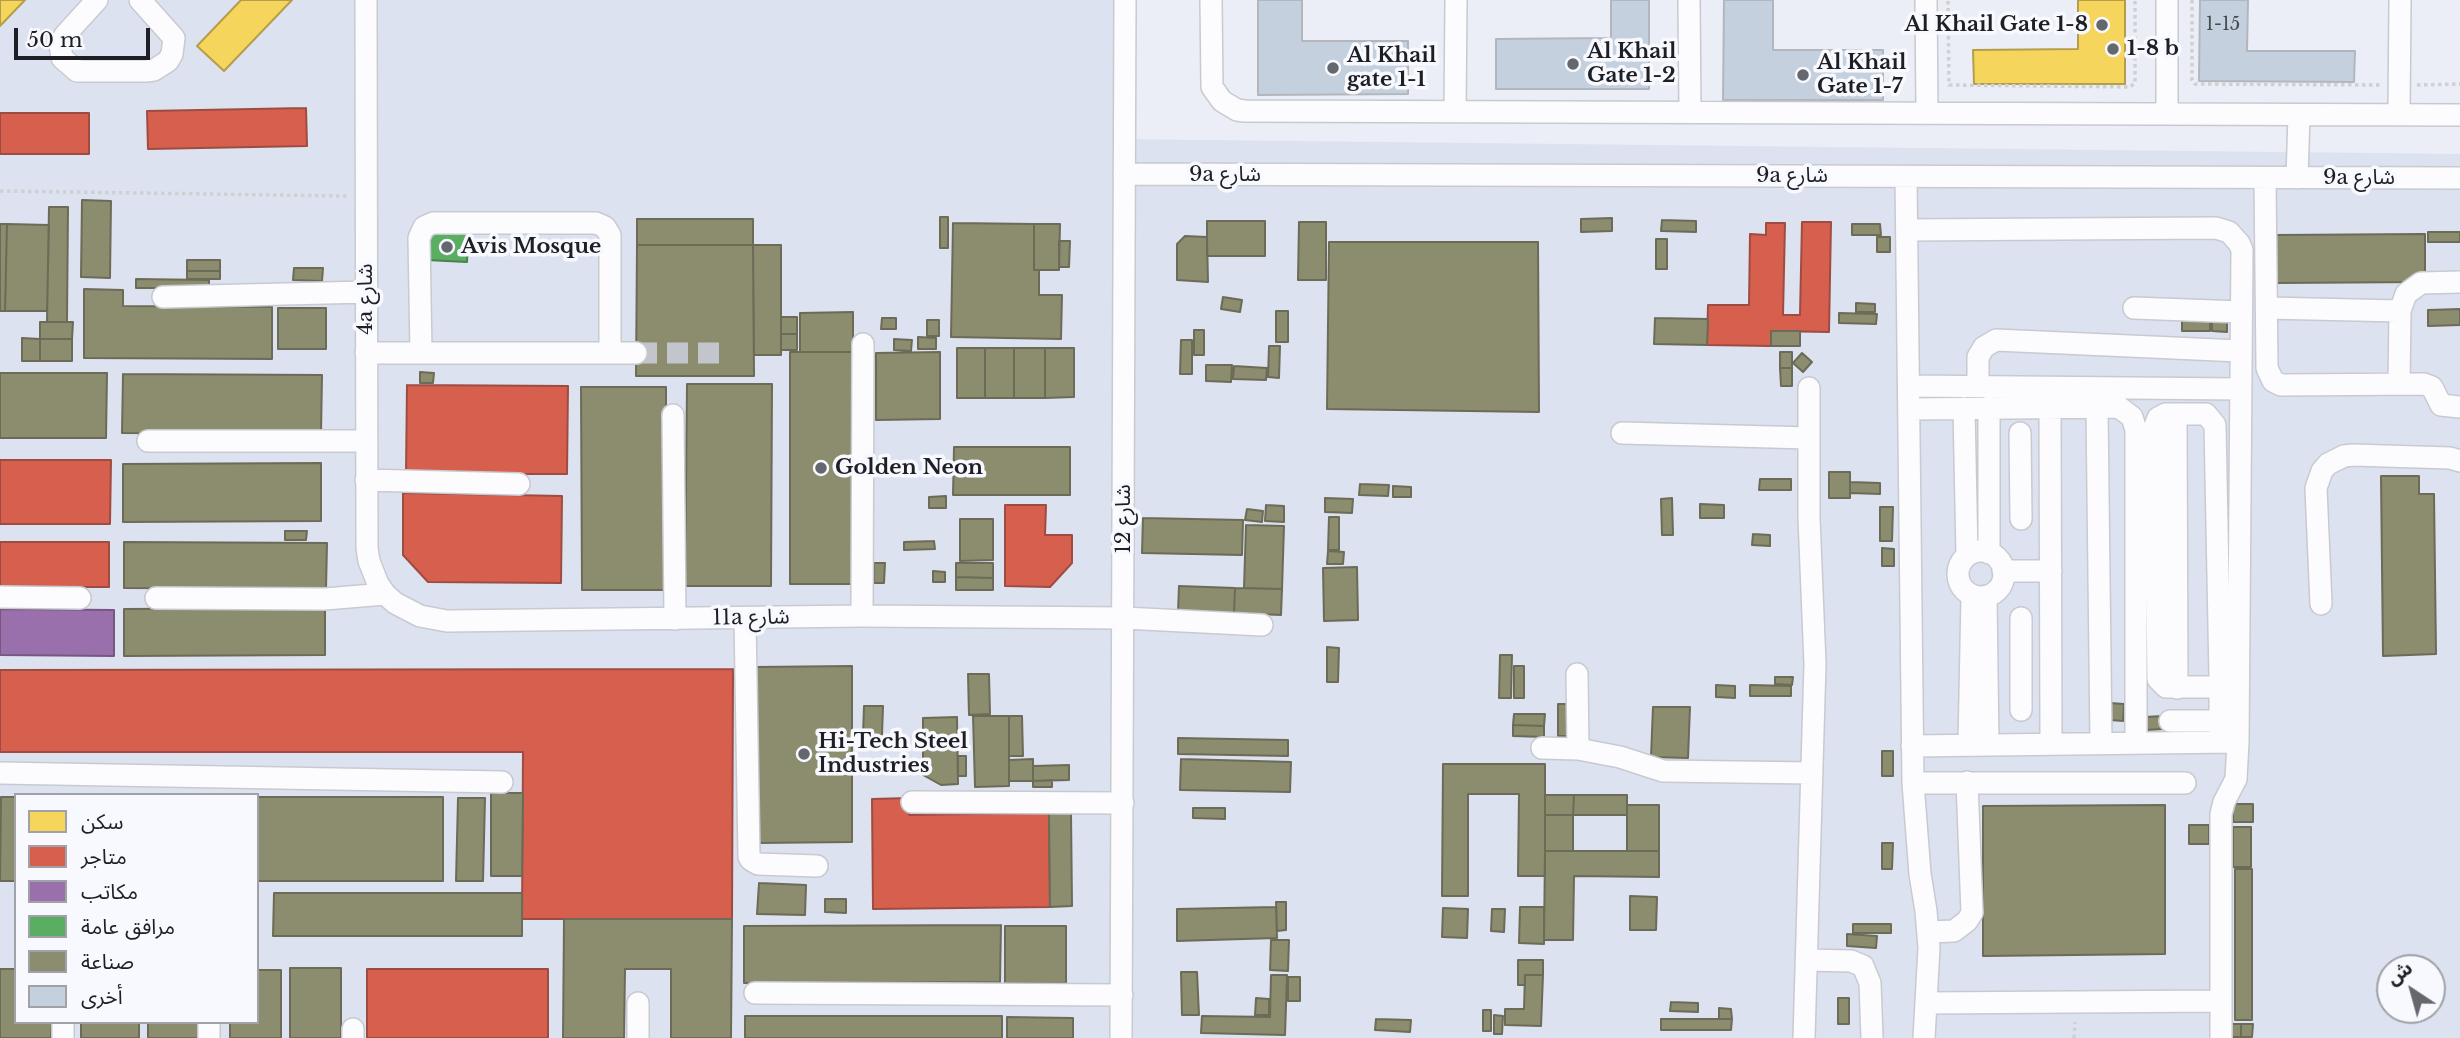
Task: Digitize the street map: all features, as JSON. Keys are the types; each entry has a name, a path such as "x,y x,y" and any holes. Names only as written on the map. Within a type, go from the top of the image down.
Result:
{"street":[{"path":"97,0 65,35 60,45 62,58 77,71 146,71 154,70 168,61 172,54 174,38 140,0"},
{"name":"4a شارع","path":"366,0 366,548 373,573 384,594"},
{"name":"شارع 12","path":"1121,1038 1125,0"},
{"path":"1211,0 1212,87 1222,101 1237,110 2460,115"},
{"path":"1455,111 1456,0"},
{"path":"1689,0 1690,112"},
{"path":"1926,0 1927,112"},
{"path":"2167,0 2167,114"},
{"path":"2399,115 2400,0"},
{"path":"2297,178 2299,115"},
{"name":"9a شارع","path":"1124,174 2460,178"},
{"path":"1906,177 1913,783 1920,874 1929,932 1924,1038"},
{"path":"2264,179 2267,368 2270,377 2277,383 2428,385 2435,391 2436,399 2441,405 2460,407"},
{"path":"421,353 419,237 424,227 433,222 596,223 606,227 610,235 610,353"},
{"path":"1907,230 2223,229 2235,237 2242,250 2241,312 2226,735"},
{"path":"2399,384 2400,311 2406,294 2413,287 2430,282 2460,282"},
{"path":"163,297 366,292"},
{"path":"2134,307 2241,312"},
{"path":"2267,308 2400,311"},
{"path":"1978,387 1977,362 1980,351 1996,340 2240,351"},
{"path":"862,616 863,344"},
{"path":"366,353 636,353"},
{"path":"1909,386 2239,389"},
{"path":"1804,1038 1815,632 1809,518 1809,388"},
{"path":"1989,407 1989,553"},
{"path":"1909,409 2113,407 2132,416 2136,430 2136,743"},
{"path":"1964,408 1968,555"},
{"path":"2050,408 2051,744"},
{"path":"2097,408 2101,743"},
{"path":"2220,687 2177,688 2176,414 2206,414 2215,425 2220,687 2226,735 2236,779 2221,814 2221,1038"},
{"path":"673,415 675,619"},
{"path":"1622,433 1809,438"},
{"path":"2020,433 2021,519"},
{"path":"148,442 366,441"},
{"path":"2321,604 2316,488 2322,471 2328,464 2343,456 2353,455 2450,458 2460,461"},
{"path":"366,480 519,484"},
{"path":"1966,487 2021,485"},
{"path":"1974,552 1989,553 1996,557 2004,571 2000,587 1979,595 1965,591 1958,576 1962,561 1974,552"},
{"path":"2004,571 2050,571"},
{"path":"156,598 325,599 384,594"},
{"name":"11a شارع","path":"384,594 420,616 447,621 862,616 1124,618 1262,625"},
{"path":"1979,595 1979,745"},
{"path":"0,597 80,598"},
{"path":"745,618 749,857 758,864 817,866"},
{"path":"2021,618 2021,710"},
{"path":"1979,669 2021,667"},
{"path":"1577,674 1578,749"},
{"path":"2170,722 2226,735"},
{"path":"1912,746 2136,743 2226,735"},
{"path":"1542,748 1578,749 1628,758 1663,771 1812,773"},
{"path":"0,773 502,782"},
{"path":"1929,932 1954,931 1968,921 1972,913 1968,782"},
{"path":"1913,783 2185,783"},
{"path":"912,802 1123,803"},
{"path":"1807,960 1851,961 1863,966 1870,983 1872,1038"},
{"path":"755,993 1122,995"},
{"path":"1927,1003 2221,1001"},
{"path":"638,1003 638,1038"}],"path":[{"path":"1948,1 1949,85 2130,87 2135,83 2135,0"},
{"path":"2192,0 2192,80 2195,84 2460,84"},
{"path":"0,191 366,197"}],"shaded area":[{"path":"0,0 1119,0 1116,139 2460,154 2460,1038 0,1038"}],"building: سكن":[{"path":"0,0 25,0 0,26"},
{"path":"241,0 292,0 224,71 197,46"},
{"name":"Al Khail Gate 1-8","path":"2078,0 2125,0 2125,84 1974,84 1973,50 2078,49"}],"building: متاجر":[{"path":"306,108 307,146 148,149 147,111"},
{"path":"0,113 89,113 89,154 0,154"},
{"path":"1802,222 1831,222 1829,332 1771,331 1771,346 1707,345 1708,305 1749,305 1750,234 1766,235 1766,223 1785,223 1783,315 1800,315"},
{"path":"407,385 568,386 567,474 406,474"},
{"path":"0,460 111,460 110,524 0,524"},
{"path":"403,493 562,496 561,583 428,582 403,555"},
{"path":"1005,505 1046,505 1045,535 1072,535 1072,563 1050,587 1005,586"},
{"path":"0,542 109,542 109,587 0,587"},
{"path":"733,669 732,919 522,919 523,752 0,752 0,670"},
{"path":"909,798 909,815 1049,813 1050,907 873,909 872,799"},
{"path":"367,969 548,969 548,1038 367,1038"}],"building: مكاتب":[{"path":"0,609 114,610 114,656 0,655"}],"building: مرافق عامة":[{"name":"Avis Mosque","path":"426,233 468,234 467,262 426,260"}],"building: صناعة":[{"path":"82,200 111,201 110,278 81,277"},
{"path":"49,207 68,207 67,322 47,322"},
{"path":"940,217 948,217 948,248 940,248"},
{"path":"1612,218 1612,231 1581,232 1581,219"},
{"path":"637,219 753,219 753,245 637,245"},
{"path":"1662,220 1696,221 1696,232 1661,231"},
{"path":"1207,221 1265,221 1265,256 1207,256"},
{"path":"1299,222 1326,222 1326,280 1298,280"},
{"path":"953,223 1034,224 1034,270 1039,270 1039,295 1062,295 1061,339 951,337"},
{"path":"0,224 7,224 5,311 0,311"},
{"path":"7,224 49,225 47,311 5,311"},
{"path":"1034,224 1060,224 1059,270 1034,270"},
{"path":"1852,224 1880,224 1881,235 1852,235"},
{"path":"2428,232 2460,232 2460,242 2428,242"},
{"path":"2425,234 2425,282 2276,283 2276,235"},
{"path":"1185,236 1207,237 1208,282 1177,280 1177,244"},
{"path":"1877,237 1890,237 1890,252 1877,252"},
{"path":"1656,239 1667,239 1667,269 1656,269"},
{"path":"1059,241 1070,241 1069,267 1059,267"},
{"path":"1329,242 1538,242 1539,412 1327,409"},
{"path":"637,245 753,245 754,376 636,376"},
{"path":"753,245 781,245 781,355 754,355"},
{"path":"187,260 220,260 220,271 187,271"},
{"path":"294,268 323,268 322,281 293,280"},
{"path":"187,271 220,271 220,279 187,279"},
{"path":"136,279 209,280 209,288 136,288"},
{"path":"84,289 123,290 123,306 272,307 272,359 84,358"},
{"path":"1223,297 1242,300 1240,312 1221,309"},
{"path":"1856,303 1875,304 1875,312 1856,312"},
{"path":"278,308 326,308 326,349 278,349"},
{"path":"2460,309 2460,325 2428,326 2428,310"},
{"path":"1276,311 1288,311 1288,342 1276,342"},
{"path":"853,312 853,352 800,352 800,313"},
{"path":"1839,313 1877,314 1876,324 1839,323"},
{"path":"2182,315 2210,316 2210,331 2182,331"},
{"path":"781,317 797,317 797,334 781,334"},
{"path":"882,318 896,318 896,329 881,329"},
{"path":"1655,318 1708,319 1707,345 1654,344"},
{"path":"927,320 939,320 939,336 927,336"},
{"path":"2212,321 2227,321 2227,332 2212,331"},
{"path":"40,322 73,322 72,339 40,339"},
{"path":"1194,330 1204,330 1204,355 1194,355"},
{"path":"1771,331 1800,331 1800,346 1771,346"},
{"path":"781,334 797,334 797,350 781,350"},
{"path":"918,337 936,338 936,349 918,349"},
{"path":"22,338 40,339 40,361 22,361"},
{"path":"40,339 72,339 72,361 40,361"},
{"path":"894,339 912,340 911,351 894,350"},
{"path":"1181,340 1192,340 1192,374 1180,374"},
{"path":"1269,346 1280,346 1279,378 1268,377"},
{"path":"957,348 985,348 985,398 957,398"},
{"path":"985,348 1014,348 1014,398 985,398"},
{"path":"1014,348 1045,348 1045,398 1014,398"},
{"path":"1045,348 1074,348 1074,397 1045,398"},
{"name":"Golden Neon","path":"790,352 853,352 852,584 790,584"},
{"path":"940,352 940,419 876,420 876,353"},
{"path":"1780,352 1792,352 1792,368 1780,368"},
{"path":"1802,353 1812,362 1803,372 1793,363"},
{"path":"1206,365 1232,365 1231,382 1206,381"},
{"path":"1234,366 1267,368 1266,380 1233,379"},
{"path":"1780,368 1792,368 1792,386 1781,386"},
{"path":"420,372 434,373 433,383 420,383"},
{"path":"0,373 107,373 106,438 0,438"},
{"path":"123,374 322,375 321,434 122,433"},
{"path":"687,384 772,384 771,586 685,586"},
{"path":"581,387 666,387 666,590 582,590"},
{"path":"954,447 1070,447 1070,495 953,495"},
{"path":"321,463 321,521 123,522 123,464"},
{"path":"1829,472 1850,472 1850,498 1829,498"},
{"path":"2381,476 2419,476 2419,494 2434,494 2436,654 2383,656"},
{"path":"1760,479 1791,479 1791,490 1759,490"},
{"path":"1850,482 1880,483 1880,494 1850,493"},
{"path":"1360,484 1389,485 1388,496 1359,495"},
{"path":"1393,486 1411,487 1411,497 1393,497"},
{"path":"946,496 946,508 929,508 929,497"},
{"path":"1325,498 1353,499 1352,513 1325,512"},
{"path":"1672,498 1673,535 1662,535 1661,499"},
{"path":"1700,504 1724,505 1724,518 1700,518"},
{"path":"1266,505 1284,506 1284,522 1265,521"},
{"path":"1880,507 1893,507 1892,541 1880,541"},
{"path":"1247,509 1263,511 1262,522 1245,520"},
{"path":"1329,517 1339,517 1339,550 1328,550"},
{"path":"1143,518 1243,520 1242,555 1142,553"},
{"path":"960,519 993,519 993,560 960,561"},
{"path":"1246,525 1284,526 1282,589 1244,588"},
{"path":"285,531 307,531 306,540 285,540"},
{"path":"1753,534 1770,535 1770,546 1752,545"},
{"path":"934,541 935,549 904,550 904,542"},
{"path":"124,542 327,543 326,589 124,588"},
{"path":"1882,548 1894,549 1894,566 1882,566"},
{"path":"1328,551 1344,552 1343,564 1327,564"},
{"path":"874,563 885,563 884,583 874,583"},
{"path":"956,563 993,563 993,578 956,577"},
{"path":"1357,567 1358,620 1324,621 1323,568"},
{"path":"933,571 945,572 945,582 933,582"},
{"path":"956,577 993,578 993,590 956,590"},
{"path":"1179,586 1235,588 1234,613 1178,612"},
{"path":"1235,588 1282,589 1281,615 1234,613"},
{"path":"325,608 325,655 124,656 124,609"},
{"path":"1327,647 1339,648 1338,682 1327,682"},
{"path":"1500,655 1512,655 1511,698 1499,698"},
{"name":"Hi-Tech Steel Industries","path":"852,666 852,842 757,843 756,667"},
{"path":"1514,666 1524,666 1524,698 1514,698"},
{"path":"968,674 989,674 990,714 969,715"},
{"path":"1775,677 1793,677 1792,685 1775,684"},
{"path":"1716,685 1735,686 1735,698 1716,697"},
{"path":"1750,685 1791,686 1791,696 1750,696"},
{"path":"2110,703 2124,704 2123,721 2110,720"},
{"path":"1558,704 1570,704 1570,736 1558,736"},
{"path":"864,706 883,706 882,735 863,735"},
{"path":"1653,707 1690,707 1688,758 1651,757"},
{"path":"1514,714 1545,714 1544,726 1513,725"},
{"path":"973,716 1009,716 1009,786 975,787"},
{"path":"1009,716 1022,716 1023,756 1009,756"},
{"path":"2163,716 2164,729 2146,730 2145,717"},
{"path":"957,717 958,784 941,785 923,775 923,718"},
{"path":"1513,725 1544,726 1544,737 1513,736"},
{"path":"1178,738 1288,740 1288,756 1178,754"},
{"path":"1882,751 1893,751 1893,776 1882,776"},
{"path":"958,756 966,756 966,776 958,776"},
{"path":"1033,759 1033,781 1009,781 1009,760"},
{"path":"1181,759 1291,762 1290,792 1180,790"},
{"path":"1443,764 1545,764 1545,876 1518,876 1519,794 1468,794 1468,896 1442,896"},
{"path":"1069,765 1069,780 1033,781 1033,766"},
{"path":"1052,780 1052,787 1033,787 1033,781"},
{"path":"491,793 523,793 522,876 491,876"},
{"path":"1545,795 1574,795 1573,815 1545,815"},
{"path":"1574,795 1627,795 1627,815 1573,815"},
{"path":"1,797 14,797 14,881 0,881"},
{"path":"259,797 443,797 443,881 259,881"},
{"path":"458,798 485,798 483,881 456,881"},
{"path":"2233,804 2253,804 2253,822 2233,822"},
{"path":"1627,805 1659,805 1659,851 1627,851"},
{"path":"2165,805 2165,954 1983,956 1983,806"},
{"path":"1193,808 1225,808 1225,819 1193,818"},
{"path":"1049,813 1071,813 1072,906 1050,907"},
{"path":"1545,815 1573,815 1573,851 1545,851"},
{"path":"2189,825 2209,825 2209,844 2189,844"},
{"path":"2233,827 2251,827 2251,867 2233,867"},
{"path":"1882,843 1893,843 1892,869 1882,869"},
{"path":"1545,851 1659,851 1659,877 1574,876 1573,940 1544,940"},
{"path":"2235,869 2252,869 2252,1020 2235,1020"},
{"path":"759,883 806,885 805,915 757,914"},
{"path":"274,893 522,893 522,936 273,936"},
{"path":"1630,896 1657,897 1656,930 1630,930"},
{"path":"825,899 846,899 846,913 825,912"},
{"path":"1276,902 1286,902 1286,930 1277,931"},
{"path":"1276,907 1277,938 1177,941 1177,909"},
{"path":"1520,907 1544,907 1544,944 1519,943"},
{"path":"1443,908 1468,909 1467,938 1442,937"},
{"path":"1492,909 1505,909 1504,932 1491,931"},
{"path":"564,919 732,919 731,1038 671,1038 671,969 625,969 624,1038 563,1038"},
{"path":"1853,924 1891,924 1891,933 1853,933"},
{"path":"1001,925 1000,982 744,983 744,926"},
{"path":"1005,926 1066,926 1066,983 1005,983"},
{"path":"1847,934 1877,936 1876,948 1847,946"},
{"path":"1271,940 1289,940 1288,971 1270,970"},
{"path":"1518,960 1543,960 1543,975 1525,975 1525,985 1518,985"},
{"path":"290,968 341,968 341,1038 290,1038"},
{"path":"0,969 14,969 14,1024 52,1024 51,1038 0,1038"},
{"path":"259,970 281,970 281,1038 230,1038 230,1024 259,1024"},
{"path":"1181,972 1197,972 1199,1015 1182,1015"},
{"path":"1271,975 1287,975 1285,1035 1201,1033 1202,1016 1270,1017"},
{"path":"1525,975 1543,975 1541,1026 1505,1025 1505,1009 1524,1009"},
{"path":"1288,977 1300,977 1300,1001 1288,1001"},
{"path":"1256,998 1269,999 1269,1015 1255,1015"},
{"path":"1838,998 1849,998 1849,1024 1838,1024"},
{"path":"1671,1002 1698,1003 1698,1012 1670,1011"},
{"path":"1719,1008 1731,1009 1732,1019 1719,1019"},
{"path":"1483,1010 1491,1010 1491,1031 1483,1031"},
{"path":"1494,1015 1503,1016 1502,1034 1494,1034"},
{"path":"745,1016 1002,1016 1002,1038 745,1038"},
{"path":"1007,1017 1073,1018 1073,1038 1007,1038"},
{"path":"1376,1019 1411,1020 1410,1032 1375,1030"},
{"path":"1661,1019 1732,1019 1731,1030 1661,1030"},
{"path":"81,1024 139,1024 139,1038 81,1038"},
{"path":"148,1024 199,1024 199,1038 148,1038"},
{"path":"2228,1024 2241,1024 2241,1037 2227,1037"},
{"path":"2241,1024 2253,1024 2252,1037 2241,1037"}],"building: أخرى":[{"name":"Al Khail gate 1-1","path":"1258,0 1302,0 1302,41 1408,41 1408,94 1258,95"},
{"name":"Al Khail Gate 1-2","path":"1611,0 1649,0 1649,89 1496,89 1496,39 1611,38"},
{"name":"Al Khail Gate 1-7","path":"1724,0 1773,0 1773,50 1883,50 1883,100 1723,100"},
{"path":"2200,0 2248,0 2247,51 2355,51 2354,82 2199,81"}],"tunnel":[{"path":"636,353 728,353"}],"place":[{"name":"Al Khail Gate 1-8","path":"2102,25"},
{"name":"1-8 b","path":"2113,49"},
{"name":"Al Khail Gate 1-2","path":"1573,64"},
{"name":"Al Khail gate 1-1","path":"1333,68"},
{"name":"Al Khail Gate 1-7","path":"1803,75"},
{"name":"Avis Mosque","path":"447,247"},
{"name":"Golden Neon","path":"821,468"},
{"name":"Hi-Tech Steel Industries","path":"804,754"}]}
